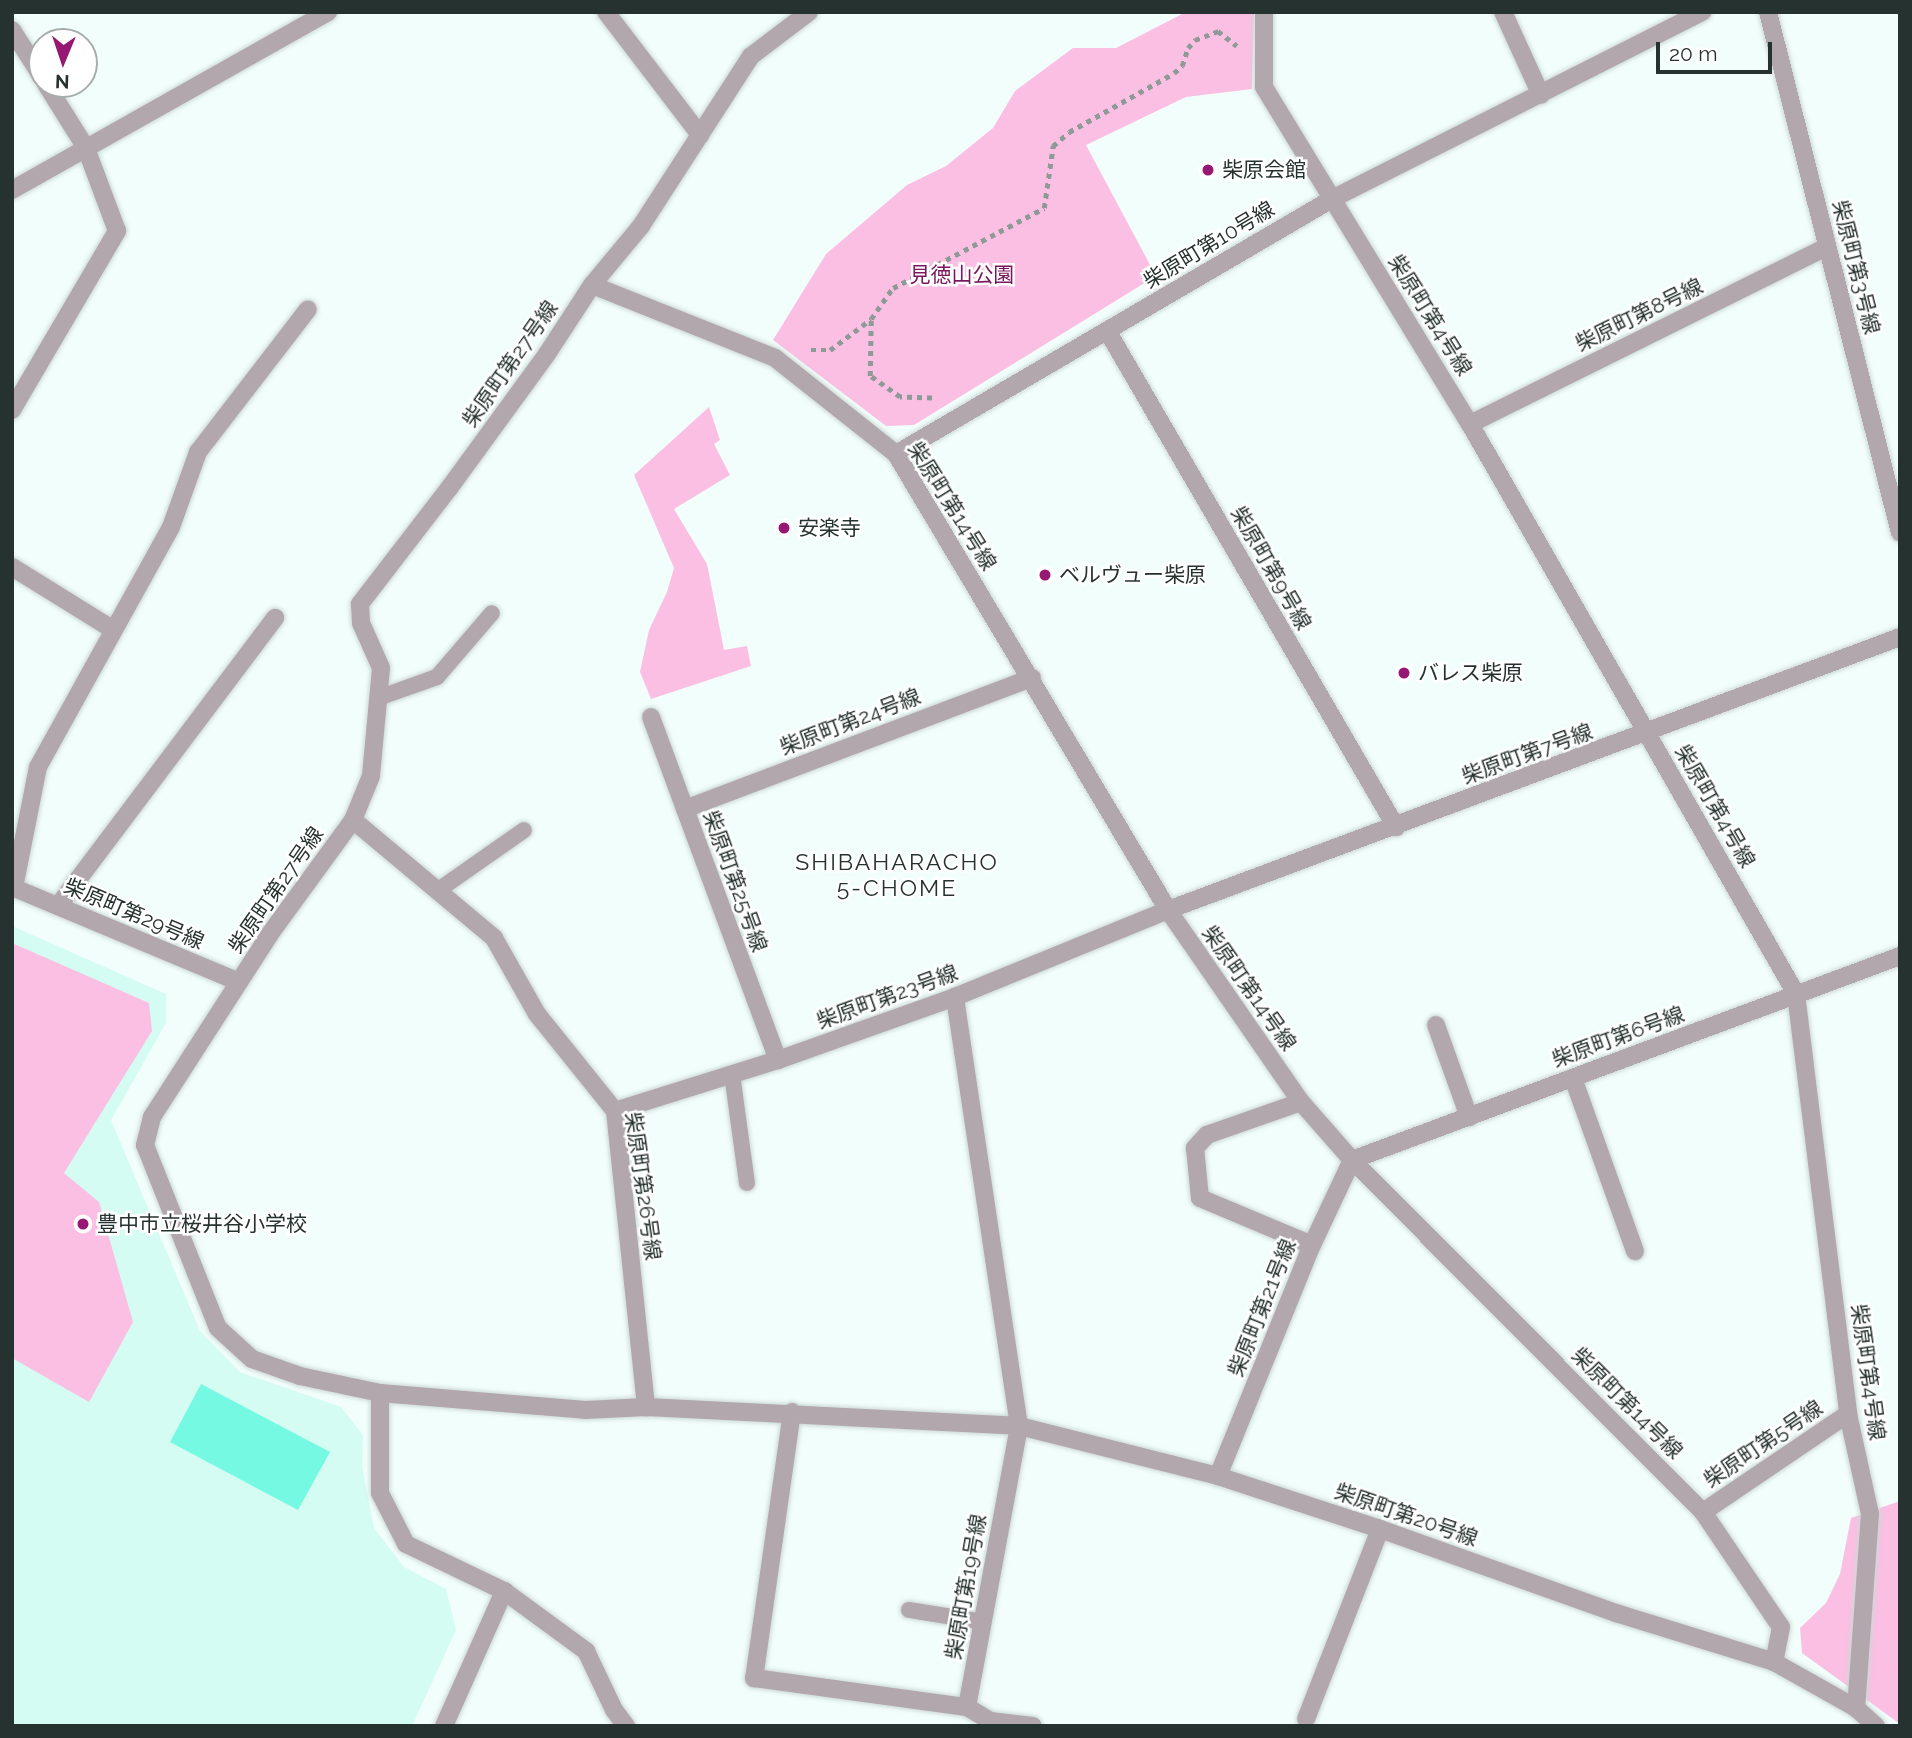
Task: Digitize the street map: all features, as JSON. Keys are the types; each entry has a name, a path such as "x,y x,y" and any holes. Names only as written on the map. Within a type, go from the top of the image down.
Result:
{"street":[{"path":"12,190 328,12"},
{"path":"606,12 700,135"},
{"name":"柴原町第27号線","path":"646,1406 585,1410 380,1393 300,1377 252,1359 218,1328 145,1145 152,1117 270,934 353,820 371,776 382,668 361,623 360,604 547,354 592,285 641,226 751,56 809,12"},
{"name":"柴原町第4号線","path":"1264,12 1264,87 1470,424 1796,994 1848,1414 1870,1514 1856,1708"},
{"path":"1503,12 1541,95"},
{"name":"柴原町第10号線","path":"896,454 1332,199 1702,12"},
{"name":"柴原町第3号線","path":"1768,12 1900,533"},
{"path":"12,30 28,56"},
{"path":"12,411 117,231 86,148 55,98"},
{"name":"柴原町第8号線","path":"1470,424 1827,247"},
{"name":"柴原町第14号線","path":"592,285 775,358 896,454 1168,910 1301,1102 1352,1160 1703,1512 1781,1627 1774,1662"},
{"path":"13,888 38,767 112,629 171,527 198,452 308,309"},
{"name":"柴原町第9号線","path":"1108,332 1396,827"},
{"path":"12,567 112,629"},
{"path":"58,906 275,618"},
{"name":"柴原町第7号線","path":"1168,910 1900,637"},
{"name":"柴原町第24号線","path":"685,809 1032,678"},
{"name":"柴原町第25号線","path":"651,717 778,1060"},
{"name":"柴原町第26号線","path":"353,820 494,938 537,1014 615,1111 646,1406"},
{"name":"柴原町第29号線","path":"13,888 239,982"},
{"name":"柴原町第23号線","path":"615,1111 778,1060 956,997 1168,910"},
{"name":"柴原町第6号線","path":"1352,1160 1900,956"},
{"name":"柴原町第19号線","path":"956,997 1019,1426 967,1707"},
{"path":"1436,1025 1469,1117"},
{"path":"1573,1077 1635,1251"},
{"path":"1301,1102 1207,1135 1195,1148 1200,1198 1312,1245"},
{"name":"柴原町第21号線","path":"1218,1476 1312,1245 1352,1160"},
{"path":"380,1393 380,1493 406,1544 503,1591 586,1651 612,1718 626,1726"},
{"name":"柴原町第20号線","path":"646,1406 1019,1426 1218,1476 1380,1529 1616,1613 1774,1662"},
{"path":"792,1412 754,1678 967,1707 990,1721 1033,1726"},
{"name":"柴原町第5号線","path":"1703,1512 1848,1414"},
{"path":"1306,1719 1380,1529"},
{"path":"444,1726 503,1591"},
{"path":"1774,1662 1856,1708 1876,1726"}],"lane":[{"path":"378,698 437,677 492,613"},
{"path":"437,891 524,830"},
{"path":"732,1074 747,1183"},
{"path":"909,1610 983,1622"}],"path":[{"path":"775,358 779,351 830,350 871,320 893,288 1044,208 1053,146 1069,132 1174,72 1182,66 1188,48 1195,40 1218,31 1229,43 1264,57"},
{"path":"871,320 870,376 900,397 933,398 948,424"}],"shaded area":[{"name":"豊中市立桜井谷小学校","path":"12,926 166,994 166,1023 111,1120 200,1331 240,1372 341,1407 363,1435 362,1466 374,1528 404,1567 446,1589 456,1630 412,1726 12,1726"},
{"path":"201,1384 330,1452 298,1510 170,1442"}],"green space":[{"name":"見徳山公園","path":"1186,12 1254,12 1252,89 1186,97 1086,145 1156,276 914,425 886,426 773,340 826,254 907,185 946,166 993,128 1015,91 1073,48 1116,48"},
{"path":"709,407 720,440 714,444 730,475 674,509 707,564 724,650 747,646 751,666 651,699 640,672 649,630 667,592 674,568 634,475"},
{"path":"12,943 149,1003 152,1031 64,1173 99,1202 133,1322 89,1402 12,1358"},
{"path":"1900,1501 1900,1724 1802,1653 1800,1628 1826,1603 1840,1574 1851,1518"}],"place":[{"name":"柴原会館","path":"1208,170"},
{"name":"安楽寺","path":"784,528"},
{"name":"ベルヴュー柴原","path":"1045,575"},
{"name":"バレス柴原","path":"1404,673"},
{"name":"豊中市立桜井谷小学校","path":"83,1224"}],"district":[{"name":"SHIBAHARACHO 5-CHOME","path":"897,875"}]}
